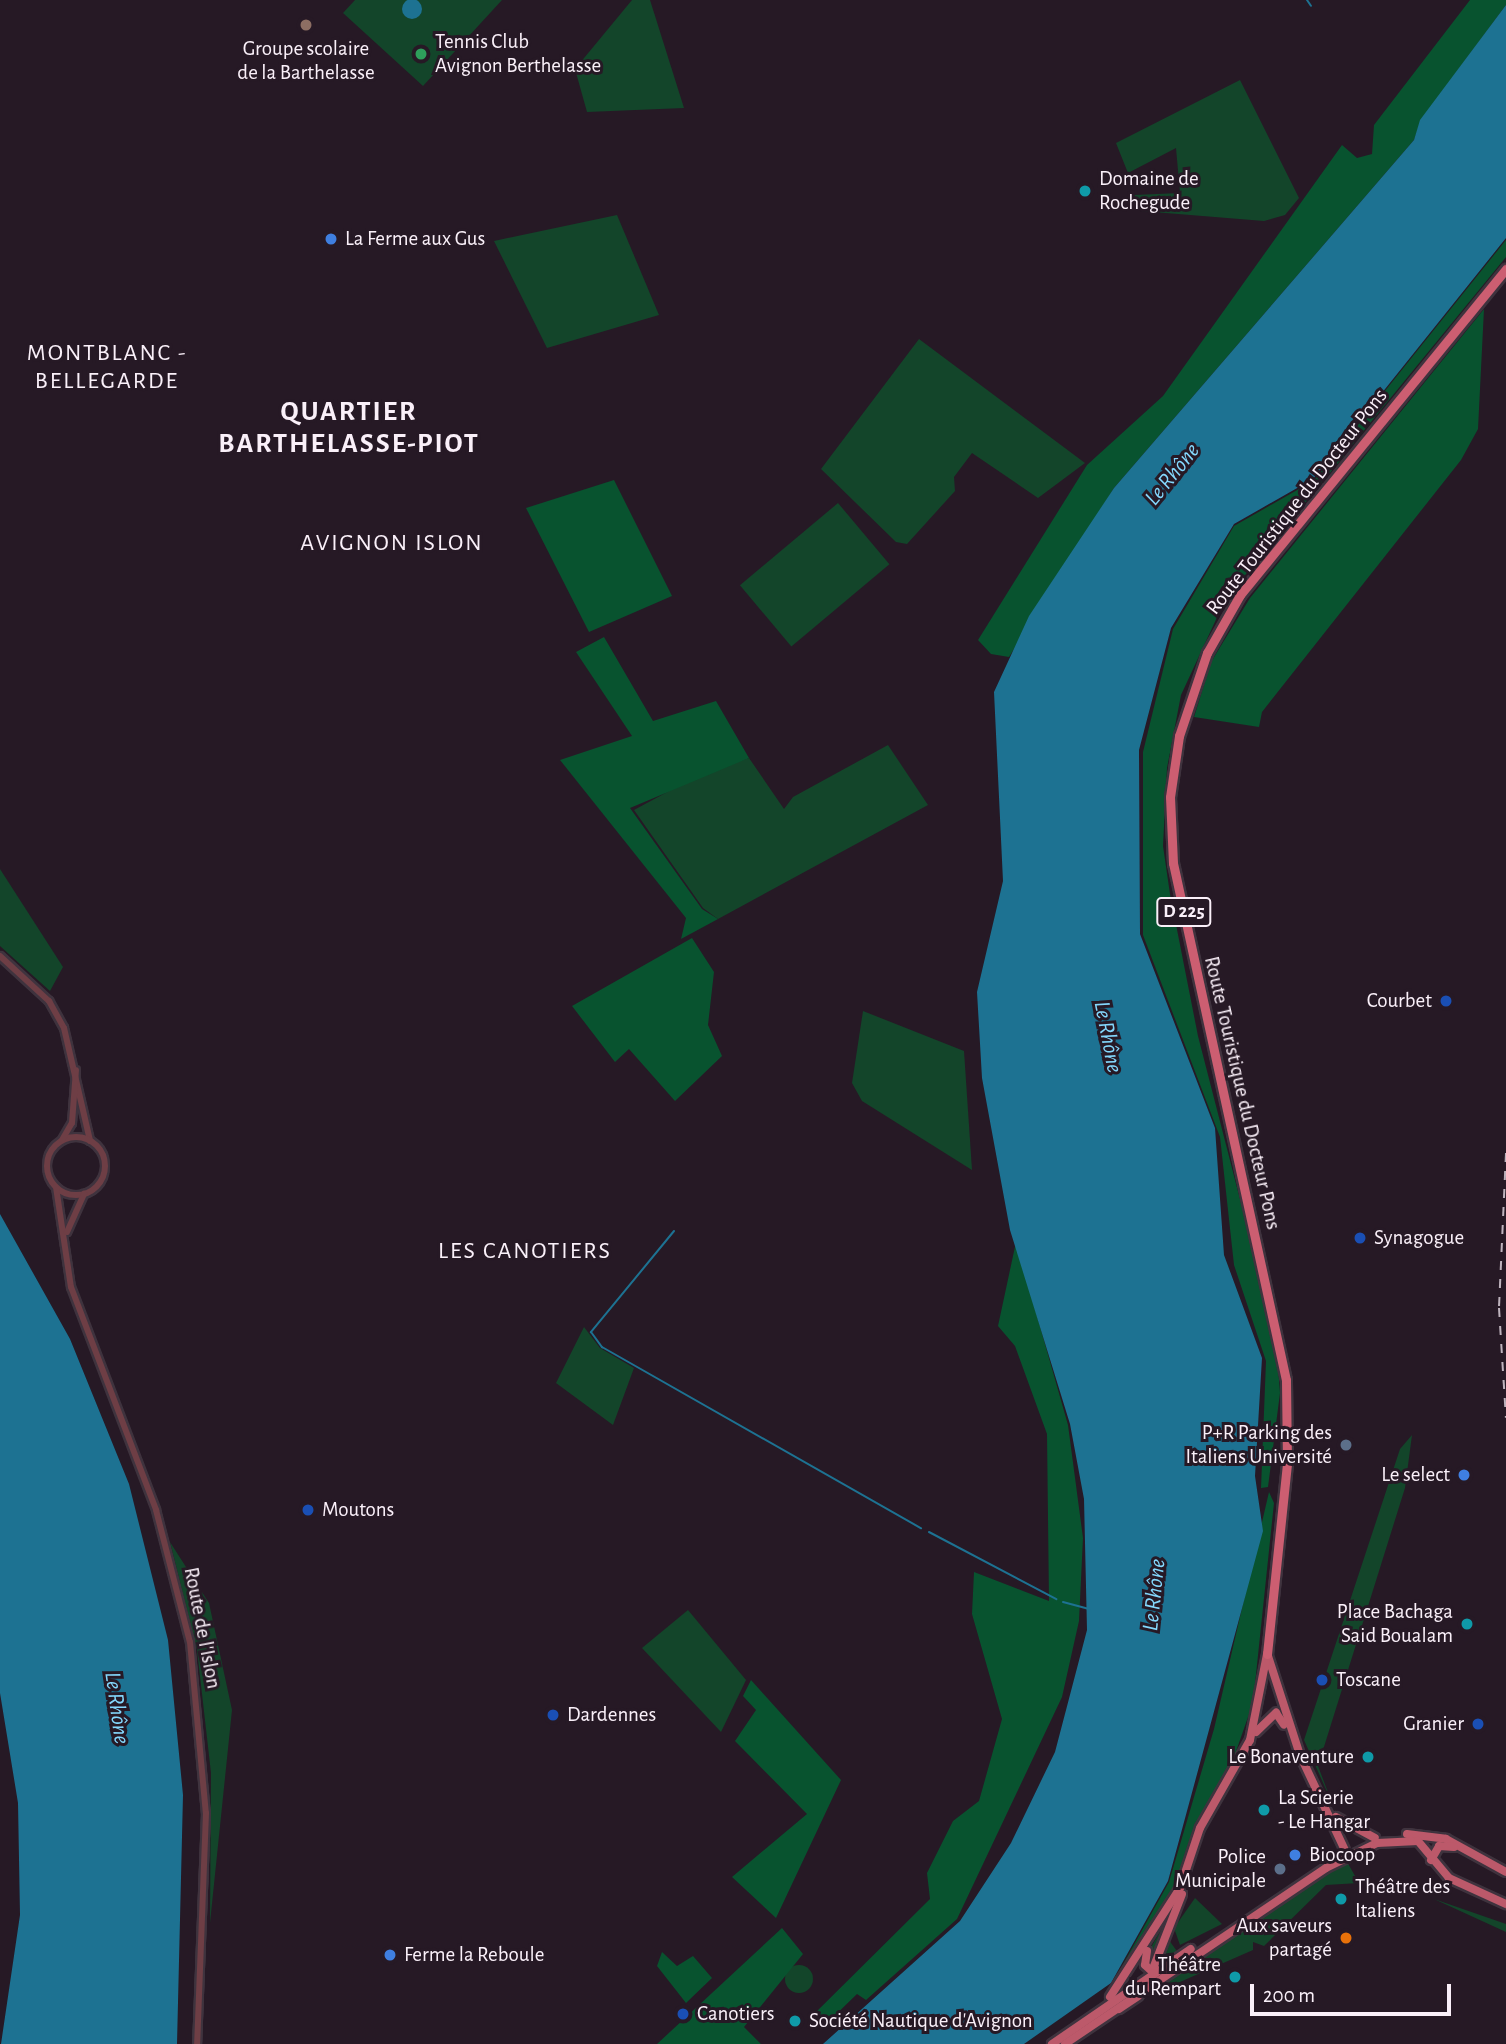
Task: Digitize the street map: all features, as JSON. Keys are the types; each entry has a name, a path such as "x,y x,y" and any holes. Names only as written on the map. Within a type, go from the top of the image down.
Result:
{"highway":[{"name":"Route Touristique du Docteur Pons","path":"1267,1654 1287,1462 1286,1380 1173,863 1171,797 1179,736 1207,653 1240,595 1506,269"}],"main road":[{"name":"D 225","path":"1171,1905 1209,1813 1250,1740 1267,1654"},
{"path":"1267,1654 1296,1743"},
{"path":"1250,1740 1276,1713 1296,1743 1329,1810 1345,1850"},
{"path":"1329,1810 1349,1829 1376,1838"},
{"path":"1152,1969 1209,1813"},
{"path":"1052,2044 1152,1969 1345,1850 1376,1838 1423,1834 1464,1850 1506,1872"},
{"path":"1066,2044 1172,1968 1348,1854 1392,1840 1418,1841 1449,1878 1506,1904"},
{"path":"1432,1860 1434,1850 1445,1845 1464,1850"},
{"path":"1152,1969 1145,1956 1171,1905"},
{"path":"1087,2019 1122,1984 1171,1905"},
{"path":"1152,1969 1172,1968"},
{"path":"1066,2044 1138,1996"}],"street":[{"path":"0,956 49,1002 76,1061 90,1141 104,1170 84,1194 55,1187 47,1163 62,1140 74,1113 76,1061"},
{"path":"62,1140 90,1141"},
{"name":"Route de l'Islon","path":"55,1187 66,1237 71,1287 156,1510 190,1642 206,1813 197,2044"},
{"name":"Route de l'Islon","path":"66,1237 84,1194"}],"green space":[{"name":"Tennis Club Avignon Berthelasse","path":"355,0 502,0 423,86 343,13"},
{"path":"632,0 650,0 684,108 587,112 575,69"},
{"path":"1470,0 1506,0 1506,5 1421,120 1414,140 1114,488 1009,657 991,654 978,640 1087,465 1163,396 1342,145 1357,158 1372,154 1374,125"},
{"path":"1240,80 1299,198 1285,215 1264,221 1141,211 1134,195 1180,193 1176,148 1128,173 1116,143"},
{"path":"617,215 659,315 547,348 494,241"},
{"path":"1506,240 1506,257 1348,450 1340,447"},
{"path":"1484,309 1478,429 1461,460 1262,712 1259,727 1194,717 1211,662 1250,598"},
{"path":"919,339 1085,463 1038,498 972,453 954,477 955,491 907,544 896,542 821,469"},
{"path":"1338,451 1344,456 1226,598 1181,695 1167,768 1163,846 1170,894 1198,1036 1276,1339 1280,1393 1268,1487 1261,1488 1266,1361 1234,1265 1220,1137 1143,935 1143,752 1173,629 1234,526 1313,481"},
{"path":"614,480 672,596 589,632 526,508"},
{"path":"838,503 889,564 791,647 740,585"},
{"path":"604,637 653,721 716,701 749,758 630,808 702,909 718,919 681,939 686,918 560,760 632,736 576,652"},
{"path":"888,745 928,805 718,919 703,908 634,810 697,776 749,758 784,809 793,797"},
{"path":"0,869 63,967 50,991 0,946"},
{"path":"692,938 714,972 708,1025 722,1056 675,1101 629,1049 615,1062 572,1006"},
{"path":"863,1011 964,1051 972,1170 862,1101 852,1083"},
{"path":"1016,1242 1068,1425 1083,1538 1079,1621 1062,1697 957,1919 866,2000 857,1994 821,2029 809,2019 930,1899 927,1873 953,1821 979,1801 1002,1719 972,1614 974,1572 1049,1601 1047,1434 1015,1346 998,1326"},
{"path":"584,1327 600,1348 634,1368 613,1425 556,1383"},
{"path":"1412,1435 1405,1488 1318,1766 1332,1803 1304,1740 1400,1449"},
{"path":"1269,1492 1274,1503 1253,1703 1234,1757 1196,1827 1182,1879 1117,1975 1169,1882 1214,1729"},
{"path":"170,1542 209,1603 232,1710 210,1923 211,1773 197,1650"},
{"path":"688,1610 746,1680 721,1732 642,1648"},
{"path":"751,1680 841,1780 776,1918 732,1877 807,1814 735,1741 756,1710 743,1696"},
{"path":"1346,1860 1359,1883 1326,1885 1264,1946 1253,1942 1253,1950 1164,1989 1161,1980"},
{"path":"1195,1898 1222,1924 1180,1945 1174,1928"},
{"path":"1434,1899 1506,1924 1506,1932"},
{"path":"782,1928 803,1954 744,2027 761,2044 657,2044"},
{"path":"1162,1928 1152,1965 1166,1936 1179,1954 1150,1968 1146,1956"},
{"path":"662,1952 677,1966 693,1956 712,1978 686,2003 657,1966"},
{"path":"799,1965 809,1969 813,1979 809,1989 799,1993 789,1989 785,1979 789,1969"}],"water":[{"path":"408,-1 416,-1 422,9 416,19 408,19 402,13 402,5"},
{"name":"Le Rhône","path":"1506,5 1506,238 1313,479 1234,524 1171,628 1139,750 1140,934 1215,1128 1224,1255 1262,1358 1255,1476 1263,1531 1168,1881 1111,1983 1024,2044 823,2044 960,1921 1011,1843 1055,1752 1087,1630 1084,1499 1070,1424 1010,1230 982,1078 977,992 1003,881 994,692 1029,616 1114,488 1414,140 1420,120"},
{"name":"Le Rhône","path":"0,1214 70,1339 129,1484 168,1640 183,1795 177,2044 1,2044 20,1915 18,1803 0,1693"}],"waterway":[{"path":"1307,0 1311,6"},
{"path":"674,1231 591,1332 602,1347 921,1528"},
{"path":"929,1532 1056,1599"},
{"path":"1063,1602 1089,1609"}],"railway":[{"path":"1506,1153 1499,1308 1506,1418"}],"place":[{"name":"Groupe scolaire de la Barthelasse","path":"306,25"},
{"name":"Tennis Club Avignon Berthelasse","path":"421,54"},
{"name":"Domaine de Rochegude","path":"1085,191"},
{"name":"La Ferme aux Gus","path":"331,239"},
{"name":"Courbet","path":"1446,1001"},
{"name":"Synagogue","path":"1360,1238"},
{"name":"P+R Parking des Italiens Université","path":"1346,1445"},
{"name":"Le select","path":"1464,1475"},
{"name":"Moutons","path":"308,1510"},
{"name":"Place Bachaga Said Boualam","path":"1467,1624"},
{"name":"Toscane","path":"1322,1680"},
{"name":"Dardennes","path":"553,1715"},
{"name":"Granier","path":"1478,1724"},
{"name":"Le Bonaventure","path":"1368,1757"},
{"name":"La Scierie - Le Hangar","path":"1264,1810"},
{"name":"Biocoop","path":"1295,1855"},
{"name":"Police Municipale","path":"1280,1869"},
{"name":"Théâtre des Italiens","path":"1341,1899"},
{"name":"Aux saveurs partagé","path":"1346,1938"},
{"name":"Ferme la Reboule","path":"390,1955"},
{"name":"Théâtre du Rempart","path":"1235,1977"},
{"name":"Canotiers","path":"683,2014"},
{"name":"Société Nautique d'Avignon","path":"795,2021"}],"district":[{"name":"MONTBLANC - BELLEGARDE","path":"107,368"},
{"name":"QUARTIER BARTHELASSE-PIOT","path":"349,428"},
{"name":"AVIGNON ISLON","path":"392,544"},
{"name":"LES CANOTIERS","path":"525,1252"}]}
